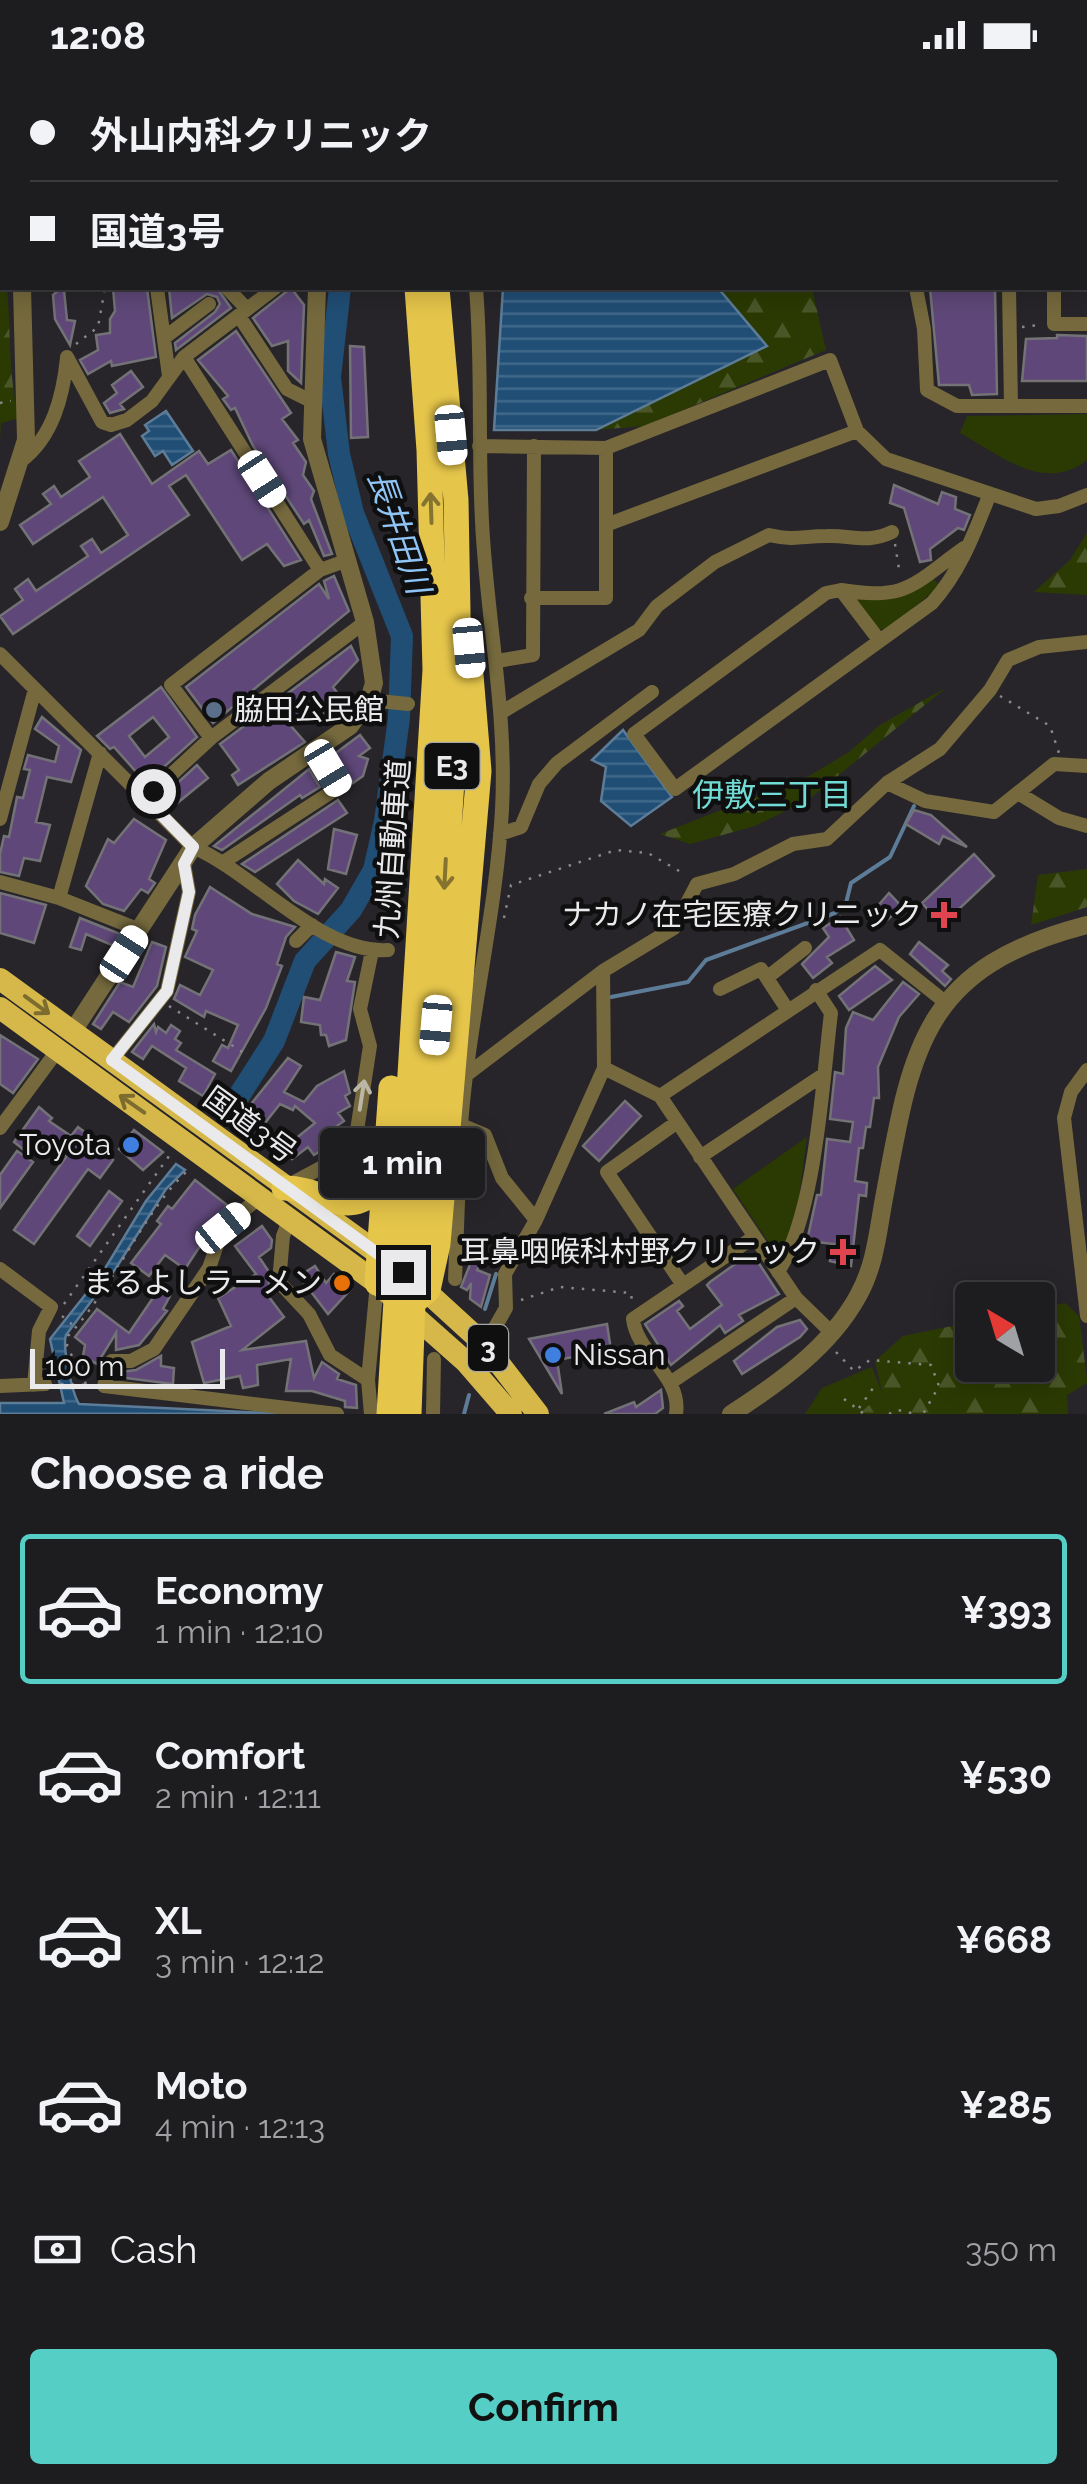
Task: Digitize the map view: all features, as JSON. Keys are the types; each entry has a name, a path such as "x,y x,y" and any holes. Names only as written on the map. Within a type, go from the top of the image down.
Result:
{"highway":[{"name":"九州自動車道","path":"409,1414 407,1240 429,821 434,584 417,290"},
{"name":"九州自動車道","path":"389,1414 439,988 459,669 456,500 437,290"},
{"path":"405,1307 428,1290 438,1244 479,772 456,500"},
{"path":"377,1282 434,584"},
{"name":"国道3号","path":"0,979 112,1060 273,1192 290,1218 377,1282 466,1362 511,1414"},
{"name":"国道3号","path":"0,1008 207,1157 378,1254 428,1290 486,1345 538,1414"},
{"path":"273,1192 313,1190 341,1206 361,1203 382,1186"}],"street":[{"path":"0,522 21,460 27,408 22,290"},
{"path":"157,290 170,376"},
{"path":"229,290 286,389 313,402"},
{"path":"67,357 96,415 111,425 128,420 152,401 184,357 272,290"},
{"path":"0,1128 74,1031 188,856 269,782 350,726 375,701 366,622 314,449 317,290"},
{"path":"455,1279 464,1076 500,834 502,712 484,551 476,290"},
{"path":"916,290 924,329 927,390 957,406 1087,406"},
{"path":"1010,290 1011,406"},
{"path":"1054,290 1054,324 1087,324"},
{"path":"164,338 209,304"},
{"path":"21,460 38,448 63,394 67,357"},
{"path":"184,357 320,570"},
{"path":"479,446 606,448 830,360 857,431 886,459 1036,509 1059,506 1087,495"},
{"path":"606,524 857,431"},
{"path":"496,661 532,655 534,446"},
{"path":"532,598 606,598 606,448"},
{"path":"970,543 885,597 840,590 826,593 634,734 675,789 932,603 970,543 988,496"},
{"path":"502,712 638,630 657,606 715,562 769,535 794,542 826,536 848,541 892,532"},
{"path":"211,738 171,685 320,570 348,560"},
{"path":"840,590 880,640"},
{"path":"145,798 211,738 366,622"},
{"path":"464,1076 603,971 674,928 696,884 734,874 793,844 827,838 887,783 940,749 990,690 1008,660 1039,646 1087,642"},
{"path":"0,654 145,798 188,856 189,892 167,991 112,1060"},
{"path":"0,819 6,769 35,690"},
{"path":"500,834 521,827 539,784 556,763 652,692"},
{"path":"375,701 407,703"},
{"path":"225,861 339,787 316,748"},
{"path":"59,898 100,754"},
{"path":"887,783 926,802 994,812 1054,764 1087,766"},
{"path":"1018,794 1060,818 1087,826"},
{"path":"188,856 225,861 336,939 380,950 360,1009 370,1046 356,1136 343,1156 328,1167 273,1192 223,1228 209,1268 154,1349 131,1361 112,1361 104,1386 337,1414"},
{"path":"0,882 59,898 140,930"},
{"path":"296,941 312,924"},
{"path":"731,1414 833,1342 860,1294 873,1264 906,1081 945,1002 986,966 1041,937 1087,925"},
{"path":"769,976 805,948"},
{"path":"660,1096 880,950 945,1002"},
{"path":"720,989 761,969 787,1009"},
{"path":"486,1345 506,1308 505,1274 536,1220 604,1068 603,971"},
{"path":"778,1272 792,1250 801,1222 832,1014 816,990"},
{"path":"604,1068 660,1096 796,1298 833,1342"},
{"path":"1087,1070 1070,1092 1064,1118 1087,1316"},
{"path":"700,1157 823,1076"},
{"path":"676,1123 607,1172 682,1286"},
{"path":"461,1126 485,1135 502,1178 536,1220"},
{"path":"290,1218 281,1247 279,1282 308,1314 330,1355 368,1380"},
{"path":"676,1414 678,1403 670,1382 635,1332 633,1319 754,1237"},
{"path":"0,1269 51,1308 39,1331 39,1385 0,1386"},
{"path":"371,1414 368,1380 377,1282"},
{"path":"670,1382 796,1298"},
{"path":"433,1414 434,1359"}],"path":[{"path":"67,357 98,326 104,310 104,290"},
{"path":"1010,328 1054,324"},
{"path":"892,532 901,590"},
{"path":"990,690 1050,726 1064,766"},
{"path":"486,930 506,916 511,885 616,850 648,854 676,867 696,884"},
{"path":"159,1000 249,1056"},
{"path":"76,1328 57,1312 182,1139"},
{"path":"86,1384 67,1346 76,1328 109,1288 178,1180 207,1157"},
{"path":"506,1308 560,1286 631,1293 633,1319"},
{"path":"833,1342 854,1372 870,1360 932,1365 940,1386 923,1414"},
{"path":"39,1385 78,1384"},
{"path":"859,1408 876,1384"},
{"path":"844,1399 864,1414"},
{"path":"889,1414 898,1410 916,1414"}],"green space":[{"path":"0,290 7,290 11,369 19,418 1,423 0,440"},
{"path":"720,290 812,290 826,350 645,426 596,430 766,346"},
{"path":"1087,414 1087,460 1071,470 1055,473 1022,468 960,433 967,416"},
{"path":"1087,533 1087,595 1034,592 1070,560"},
{"path":"931,576 940,586 886,630 878,629 852,593 886,599"},
{"path":"947,687 808,800 755,826 690,844 660,834 811,775 849,752 880,725"},
{"path":"1087,869 1087,907 1031,925 1038,875"},
{"path":"807,1137 795,1228 784,1255 777,1255 733,1189"},
{"path":"1065,1303 1079,1316 1087,1379 1087,1383 1067,1395 1068,1414 859,1414 882,1393 875,1361 903,1336 955,1325 955,1382 1055,1382 1055,1305"},
{"path":"872,1367 882,1393 859,1414 805,1414 822,1388"}],"water":[{"path":"503,290 720,290 767,346 596,430 494,430"},
{"path":"166,411 193,451 172,465 163,451 155,456 142,436 149,431 145,425"},
{"path":"623,730 672,797 631,826 601,801 606,767 592,760"},
{"path":"176,1164 185,1170 166,1189 116,1268 66,1335 76,1398 79,1404 289,1414 0,1414 0,1403 64,1403 50,1339 101,1275 146,1201"}],"building":[{"path":"64,290 67,320 75,321 70,345 55,319 53,295"},
{"path":"113,290 147,290 156,357 112,366 111,361 88,374 80,360 98,350 96,335 110,333 110,319 115,311"},
{"path":"169,290 218,290 231,308 176,350 175,343 220,304 217,297 207,294 172,318"},
{"path":"288,290 304,305 301,383 288,371 288,341 272,346 253,318"},
{"path":"930,290 995,290 997,394 972,395 969,385 939,385"},
{"path":"236,331 291,413 282,419 298,440 293,443 306,462 303,475 314,491 311,499 332,554 324,556 309,520 304,524 253,446 235,408 231,410 223,399 228,396 198,360"},
{"path":"1087,336 1087,381 1022,381 1026,339"},
{"path":"350,346 364,347 368,437 351,438"},
{"path":"131,371 143,387 120,404 124,409 110,413 104,403 117,393 112,385"},
{"path":"120,434 152,484 199,451 208,464 231,450 301,560 284,566 267,544 242,560 186,475 169,486 189,515 13,634 0,616 23,600 15,589 28,579 36,591 88,556 81,546 92,539 101,553 128,535 103,497 33,544 20,525 51,504 43,494 54,486 61,497 90,477 79,461"},
{"path":"894,485 938,504 942,492 956,497 955,509 970,515 964,530 958,528 930,549 931,560 920,562 904,508 890,503"},
{"path":"334,576 349,611 213,723 186,687 319,584 329,599 324,581"},
{"path":"351,646 358,660 333,687 348,708 341,717 332,723 318,704 290,725 305,742 238,785 232,775 239,770 220,744"},
{"path":"161,687 197,737 146,783 114,747 110,749 97,736","holes":["153,717 169,737 145,757 129,736"]},
{"path":"42,717 81,750 71,782 47,777 36,822 50,825 40,861 24,858 19,876 0,872 0,854 4,836 9,837 17,797 23,798 30,770 24,769 28,755 55,762 59,746 35,729"},
{"path":"360,735 370,748 359,756 368,759 363,776 353,783 333,755"},
{"path":"197,765 208,778 170,809 160,799"},
{"path":"309,769 320,787 302,798 300,795 222,850 214,846"},
{"path":"338,800 347,813 255,872 242,864"},
{"path":"914,810 931,815 967,847 943,836 939,844 906,824"},
{"path":"134,819 166,840 149,879 155,883 148,893 141,889 124,911 103,904 86,886 108,839 114,843"},
{"path":"334,829 357,835 346,874 328,869"},
{"path":"974,854 994,876 942,925 922,903"},
{"path":"298,860 324,884 325,879 338,888 318,914 294,901 277,884"},
{"path":"210,887 252,914 295,927 286,937 277,964 282,966 266,1008 231,1071 213,1061 222,1045 228,1048 238,1025 206,1011 204,1017 174,999 180,985 200,995 213,970 185,957 197,931 192,929 195,915"},
{"path":"0,893 46,905 34,943 0,933"},
{"path":"889,893 902,907 879,927 869,916"},
{"path":"840,917 854,940 827,957 832,963 813,978 802,964 829,937 823,928"},
{"path":"80,918 120,934 114,946 86,934 81,950 70,947"},
{"path":"152,942 166,947 157,986 129,1022 113,1012 101,1029 93,1024 120,982 133,987"},
{"path":"919,942 948,965 942,971 951,979 945,986 910,954"},
{"path":"336,952 355,957 347,981 355,982 346,1040 329,1046 326,1035 321,1035 320,1025 301,1022 304,997 320,1000"},
{"path":"875,966 892,980 849,1010 839,996"},
{"path":"903,982 919,994 899,1017 878,1067 879,1098 874,1098 870,1127 866,1127 863,1148 859,1148 855,1181 867,1183 866,1196 859,1195 851,1266 830,1261 834,1244 807,1241 817,1195 821,1195 827,1139 850,1142 853,1122 830,1119 835,1072 843,1074 846,1028 853,1012 873,1020"},
{"path":"154,1024 156,1032 158,1027 166,1033 171,1025 180,1031 175,1039 181,1043 176,1050 215,1074 203,1096 179,1081 186,1068 152,1046 143,1059 132,1052"},
{"path":"0,1035 38,1059 13,1093 0,1084"},
{"path":"288,1058 301,1066 284,1092 304,1102 317,1086 344,1071 350,1093 345,1096 350,1106 338,1113 344,1121 331,1130 334,1134 323,1143 326,1147 314,1155 308,1147 292,1159 284,1148 315,1123 295,1106 293,1110 280,1104 261,1128 257,1125 253,1130 239,1119"},
{"path":"625,1101 641,1116 599,1161 583,1146"},
{"path":"39,1107 52,1118 49,1121 71,1136 78,1127 86,1133 83,1138 113,1160 100,1178 88,1169 34,1244 14,1230 66,1157 35,1135 24,1150 14,1142"},
{"path":"134,1130 163,1152 143,1170 119,1149"},
{"path":"17,1151 33,1162 0,1208 0,1175"},
{"path":"195,1180 227,1205 185,1269 165,1255 149,1276 131,1263 161,1224 157,1221 168,1206 172,1209"},
{"path":"109,1191 122,1201 90,1246 77,1236"},
{"path":"262,1226 272,1240 271,1248 259,1257 269,1272 269,1285 275,1293 269,1297 284,1317 242,1350 306,1341 314,1378 322,1362 339,1374 337,1379 356,1385 357,1408 345,1407 345,1401 312,1391 286,1391 291,1359 257,1365 258,1385 243,1388 240,1376 204,1383 192,1342 231,1326 218,1298 256,1274 235,1246"},
{"path":"477,1247 486,1252 477,1270 490,1275 481,1307 470,1299 471,1283 467,1290 461,1287"},
{"path":"745,1257 758,1262 779,1294 739,1315 743,1321 725,1333 720,1325 671,1365 645,1324 679,1301 683,1306 677,1311 690,1329 722,1305 707,1285"},
{"path":"315,1266 326,1283 334,1274 351,1289 328,1314 299,1276"},
{"path":"159,1289 170,1296 163,1309 167,1311 139,1345 116,1350 116,1333 97,1364 83,1356 85,1345 75,1337 97,1309 129,1333"},
{"path":"800,1320 807,1329 800,1337 742,1374 734,1361 777,1327"},
{"path":"607,1324 611,1350 557,1360 562,1394 529,1339"},
{"path":"161,1356 161,1366 174,1368 173,1384 118,1377 120,1372 136,1370"},
{"path":"661,1390 663,1408 655,1414 604,1414 634,1402 636,1407"}],"waterway":[{"name":"長井田川","path":"228,1113 274,1041 305,961 351,910 374,870 399,718 402,636 353,513 339,454 330,377 340,290"},
{"path":"611,997 688,982 706,960 835,913 846,903 851,883 890,857 914,806"},
{"path":"485,1309 496,1274"},
{"path":"464,1414 469,1395"}],"place":[{"name":"脇田公民館","path":"214,710"},
{"name":"ナカノ在宅医療クリニック","path":"944,915"},
{"name":"Toyota","path":"131,1145"},
{"name":"耳鼻咽喉科村野クリニック","path":"843,1252"},
{"name":"まるよしラーメン","path":"342,1283"},
{"name":"Nissan","path":"553,1355"}],"district":[{"name":"伊敷三丁目","path":"772,795"}],"route":[{"path":"153,791 145,798 193,847 184,864 189,892 167,991 112,1060 403,1272"}]}
